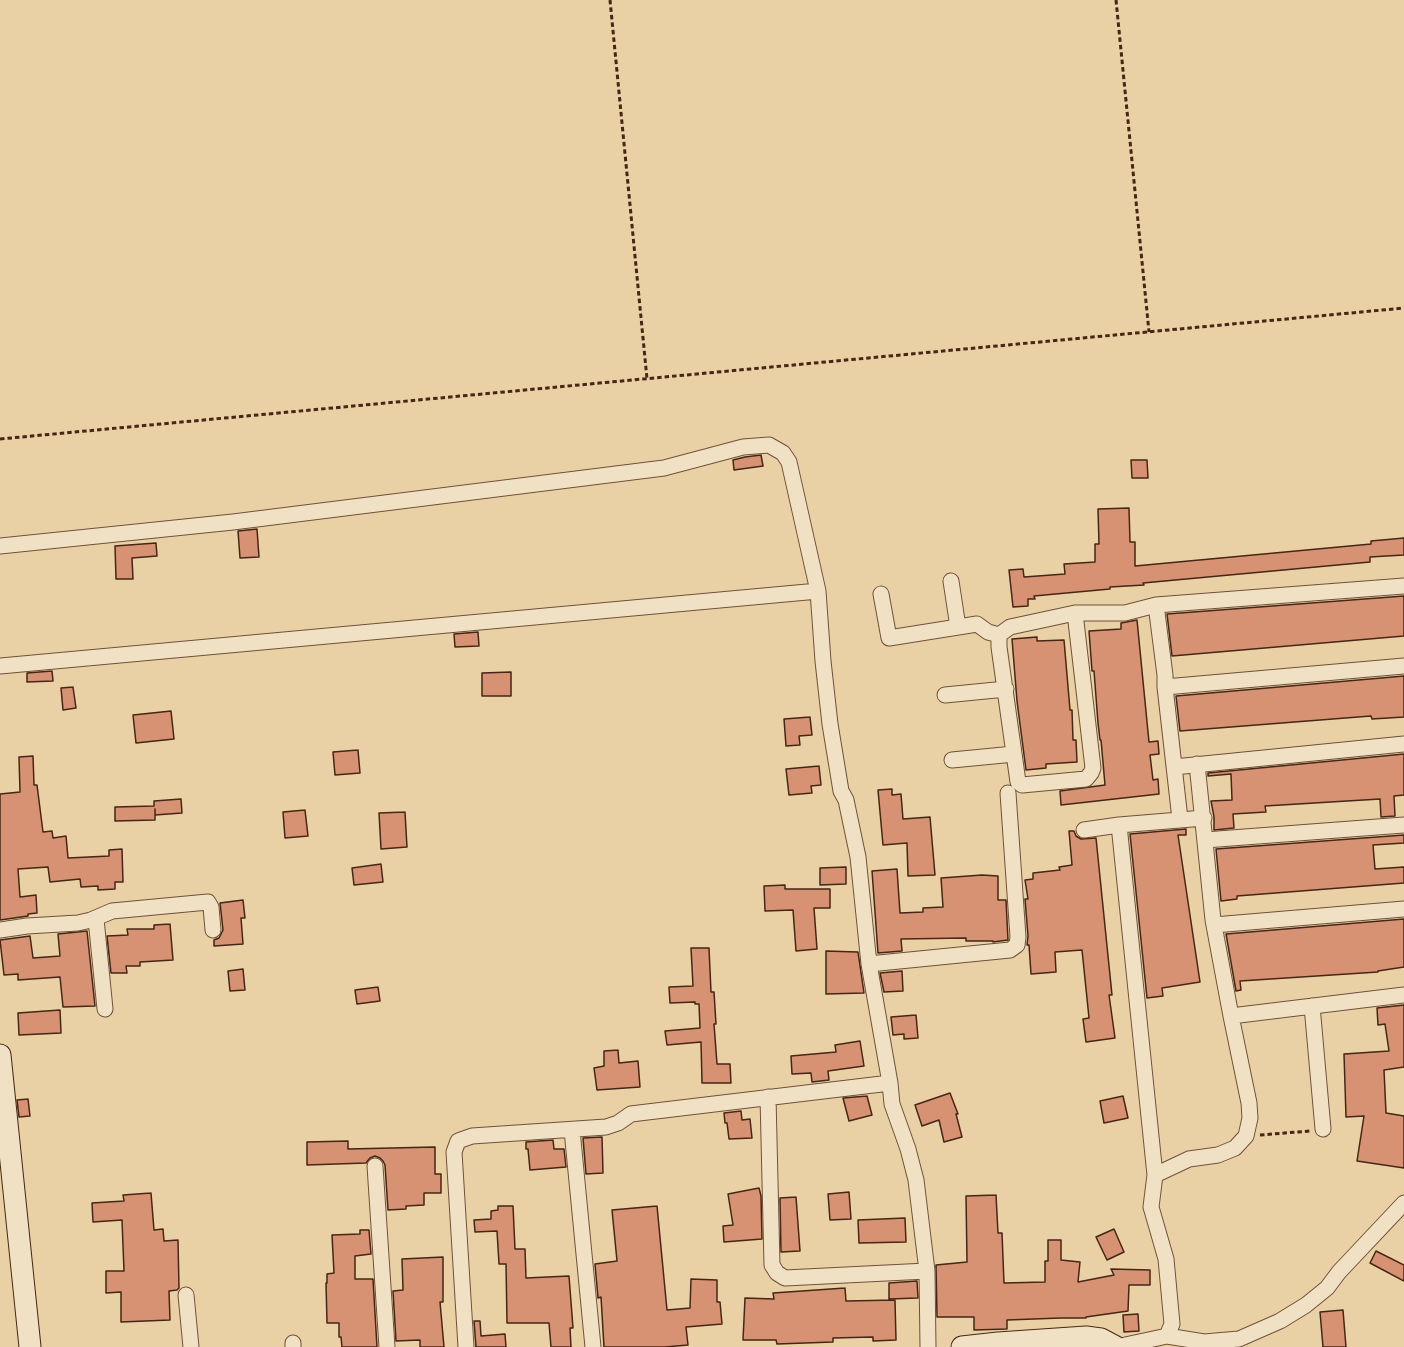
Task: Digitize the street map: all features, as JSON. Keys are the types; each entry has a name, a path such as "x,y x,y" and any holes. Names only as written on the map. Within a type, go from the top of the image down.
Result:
{"street":[{"path":"0,546 233,522 664,468 729,450 769,445 783,453 789,462 818,591 831,731 841,791 846,800 858,856 869,964 892,1104 916,1180 927,1271 928,1347"},
{"path":"951,581 958,627"},
{"path":"999,635 1010,627 1075,612 1125,613 1156,605 1404,586"},
{"path":"0,666 818,591"},
{"path":"881,594 889,638 977,624 988,632 999,635"},
{"path":"1156,605 1180,819"},
{"path":"999,635 1018,782 1022,785 1086,778 1093,768 1075,612"},
{"path":"1165,687 1404,666"},
{"path":"945,694 1006,689"},
{"path":"1174,767 1404,744"},
{"path":"952,760 1014,754"},
{"path":"1155,1175 1189,1159 1218,1155 1235,1148 1246,1136 1250,1118 1214,925 1197,764"},
{"path":"869,964 1010,950 1017,945 1008,793"},
{"path":"1084,830 1204,818"},
{"path":"1119,825 1155,1175 1151,1207 1166,1259 1172,1324 1167,1336"},
{"path":"1205,840 1404,825"},
{"path":"0,930 96,919 112,911 208,903 212,907 213,930"},
{"path":"1214,925 1404,909"},
{"path":"96,919 105,1010"},
{"path":"1231,1016 1404,994"},
{"path":"1312,1006 1323,1130"},
{"path":"0,1055 8,1207 30,1347"},
{"path":"466,1347 454,1152 459,1141 472,1136 606,1126 618,1123 631,1114 890,1083"},
{"path":"768,1097 772,1265 777,1273 785,1278 927,1271"},
{"path":"572,1130 593,1347"},
{"path":"375,1166 387,1347"},
{"path":"962,1347 1086,1337 1101,1339 1116,1347 1167,1336 1204,1342 1239,1339 1280,1321 1306,1305 1327,1288 1339,1272 1404,1203"},
{"path":"186,1295 191,1347"}],"path":[{"path":"610,0 647,379"},
{"path":"1116,0 1149,332"},
{"path":"0,439 1404,308"},
{"path":"1246,1136 1323,1130"}],"building":[{"path":"761,455 763,466 734,470 733,460"},
{"path":"1131,460 1147,460 1148,478 1132,478"},
{"path":"1129,508 1130,542 1135,542 1135,566 1371,544 1371,541 1404,538 1404,555 1370,557 1370,562 1143,583 1144,585 1034,596 1035,599 1028,599 1028,606 1013,607 1009,570 1023,569 1024,577 1065,574 1064,564 1095,562 1095,544 1099,544 1098,509"},
{"path":"257,529 259,557 240,558 238,531"},
{"path":"156,543 157,556 132,558 133,579 116,579 115,546"},
{"path":"1404,596 1404,636 1172,656 1167,614"},
{"path":"1137,620 1149,742 1158,741 1159,754 1150,755 1153,780 1158,779 1159,794 1061,805 1060,791 1105,785 1089,631 1121,629 1121,623"},
{"path":"478,632 479,646 455,647 454,634"},
{"path":"1037,637 1037,641 1064,640 1077,762 1046,764 1046,768 1026,770 1012,639"},
{"path":"52,671 53,681 27,682 27,673"},
{"path":"511,672 511,696 482,696 482,673"},
{"path":"1404,676 1404,717 1372,719 1371,716 1180,731 1176,696"},
{"path":"73,687 76,708 63,710 61,688"},
{"path":"171,711 174,739 136,743 133,715"},
{"path":"810,717 812,735 799,736 800,745 786,746 784,719"},
{"path":"358,750 360,773 335,775 333,752"},
{"path":"1404,754 1404,795 1394,796 1395,816 1381,817 1380,799 1265,806 1266,812 1233,814 1234,828 1214,830 1211,801 1232,800 1231,774 1208,776 1208,773"},
{"path":"33,756 34,785 37,785 43,832 52,831 53,838 66,836 68,858 109,856 109,850 122,849 123,882 115,882 115,889 98,890 98,886 81,887 80,879 50,882 48,867 18,869 20,897 36,895 37,913 0,920 0,794 20,792 19,757"},
{"path":"819,766 821,785 811,786 812,793 789,795 786,769"},
{"path":"892,789 892,795 901,794 903,819 930,817 935,875 908,876 907,843 883,845 878,790"},
{"path":"181,799 182,813 155,815 155,820 115,821 115,807 154,806 154,801"},
{"path":"305,810 308,836 285,838 283,812"},
{"path":"405,812 407,847 381,849 379,813"},
{"path":"1186,829 1186,835 1178,835 1200,982 1162,988 1163,996 1147,998 1130,834"},
{"path":"1069,831 1074,831 1081,839 1096,838 1112,995 1109,995 1115,1038 1086,1042 1083,1019 1089,1018 1082,950 1055,952 1056,972 1031,974 1029,945 1027,945 1025,899 1028,899 1025,880 1033,879 1033,873 1060,870 1059,867 1072,865"},
{"path":"1404,835 1404,843 1373,845 1375,869 1404,867 1404,883 1237,896 1237,899 1221,901 1216,849"},
{"path":"381,864 383,882 354,885 352,868"},
{"path":"846,867 846,884 820,885 820,868"},
{"path":"897,869 900,913 923,912 923,908 943,907 941,878 998,876 998,900 1006,900 1008,940 993,942 966,941 966,938 901,939 902,951 878,953 872,871"},
{"path":"785,885 785,889 830,889 830,908 814,908 817,949 796,951 793,910 765,911 764,886"},
{"path":"243,900 245,918 241,918 243,944 214,946 214,940 219,938 223,930 220,903"},
{"path":"1404,919 1404,967 1378,972 1240,981 1241,990 1236,991 1226,934"},
{"path":"170,924 173,960 140,962 140,966 126,966 127,973 111,973 107,936 128,935 127,929 154,929 154,925"},
{"path":"87,931 95,1006 63,1007 60,977 18,980 18,974 4,975 0,940 30,936 33,958 60,956 58,934"},
{"path":"691,948 709,948 711,992 714,992 717,1064 730,1064 731,1083 702,1083 701,1042 667,1045 665,1031 700,1028 699,1004 695,1002 670,1003 669,987 693,986"},
{"path":"826,951 858,952 864,993 826,994"},
{"path":"243,969 245,990 230,991 228,971"},
{"path":"902,971 903,991 884,992 880,973"},
{"path":"378,987 380,1001 357,1004 355,990"},
{"path":"1404,1005 1404,1067 1384,1070 1386,1113 1404,1116 1404,1168 1357,1161 1364,1116 1346,1117 1344,1054 1389,1051 1385,1024 1378,1025 1377,1008"},
{"path":"60,1010 61,1033 19,1035 18,1013"},
{"path":"916,1015 918,1038 904,1039 904,1034 893,1035 891,1017"},
{"path":"860,1041 864,1066 828,1071 829,1080 812,1082 811,1073 792,1074 791,1056 836,1052 835,1045"},
{"path":"618,1050 619,1063 638,1061 640,1087 597,1090 594,1068 604,1066 604,1051"},
{"path":"950,1093 958,1114 956,1114 962,1137 944,1142 939,1120 922,1126 915,1105"},
{"path":"867,1096 872,1115 849,1121 843,1098"},
{"path":"1123,1096 1128,1118 1104,1123 1100,1101"},
{"path":"28,1099 30,1116 19,1117 17,1100"},
{"path":"741,1111 742,1120 750,1119 752,1138 729,1139 724,1113"},
{"path":"602,1137 603,1173 586,1174 583,1138"},
{"path":"553,1140 554,1149 564,1149 566,1167 530,1170 526,1142"},
{"path":"348,1141 348,1149 435,1147 435,1174 441,1174 441,1193 424,1193 424,1205 388,1210 385,1165 380,1158 375,1156 366,1163 307,1165 307,1142"},
{"path":"759,1188 762,1239 724,1242 723,1226 733,1225 728,1194"},
{"path":"849,1192 851,1219 830,1220 828,1194"},
{"path":"151,1193 154,1230 163,1229 164,1241 178,1240 179,1288 169,1291 170,1320 121,1322 121,1292 106,1293 106,1271 124,1271 122,1220 93,1222 92,1203 124,1201 123,1195"},
{"path":"996,1195 998,1233 1002,1233 1004,1283 1045,1282 1048,1240 1061,1240 1061,1260 1080,1262 1078,1282 1114,1275 1111,1269 1150,1270 1150,1285 1129,1285 1128,1311 1086,1318 1007,1320 1007,1329 974,1330 974,1317 937,1317 936,1265 967,1262 966,1196"},
{"path":"796,1197 800,1251 781,1252 780,1198"},
{"path":"498,1206 513,1206 515,1249 525,1249 526,1278 569,1276 573,1328 570,1328 571,1347 551,1347 549,1323 507,1323 506,1264 499,1264 497,1231 475,1232 474,1220 491,1219 491,1211 498,1210"},
{"path":"657,1206 667,1310 690,1308 691,1279 717,1280 717,1302 720,1302 722,1324 686,1327 688,1345 604,1347 601,1297 598,1298 595,1264 617,1261 612,1210"},
{"path":"905,1218 906,1242 859,1243 858,1220"},
{"path":"1114,1229 1124,1252 1107,1260 1096,1237"},
{"path":"360,1230 369,1230 371,1254 355,1256 355,1279 373,1279 377,1347 342,1347 339,1323 327,1323 327,1274 334,1273 332,1235 360,1234"},
{"path":"1376,1251 1404,1265 1404,1281 1370,1263"},
{"path":"443,1257 443,1302 440,1302 444,1347 420,1347 420,1340 396,1341 393,1291 403,1290 402,1259"},
{"path":"917,1281 918,1298 889,1299 889,1283"},
{"path":"845,1288 846,1301 895,1300 896,1340 873,1341 873,1337 833,1338 833,1342 777,1344 776,1340 743,1340 745,1298 774,1299 773,1293"},
{"path":"1343,1310 1346,1347 1323,1347 1320,1312"},
{"path":"1138,1314 1139,1331 1124,1332 1123,1315"},
{"path":"474,1321 480,1321 481,1336 505,1334 506,1347 476,1347"}]}
